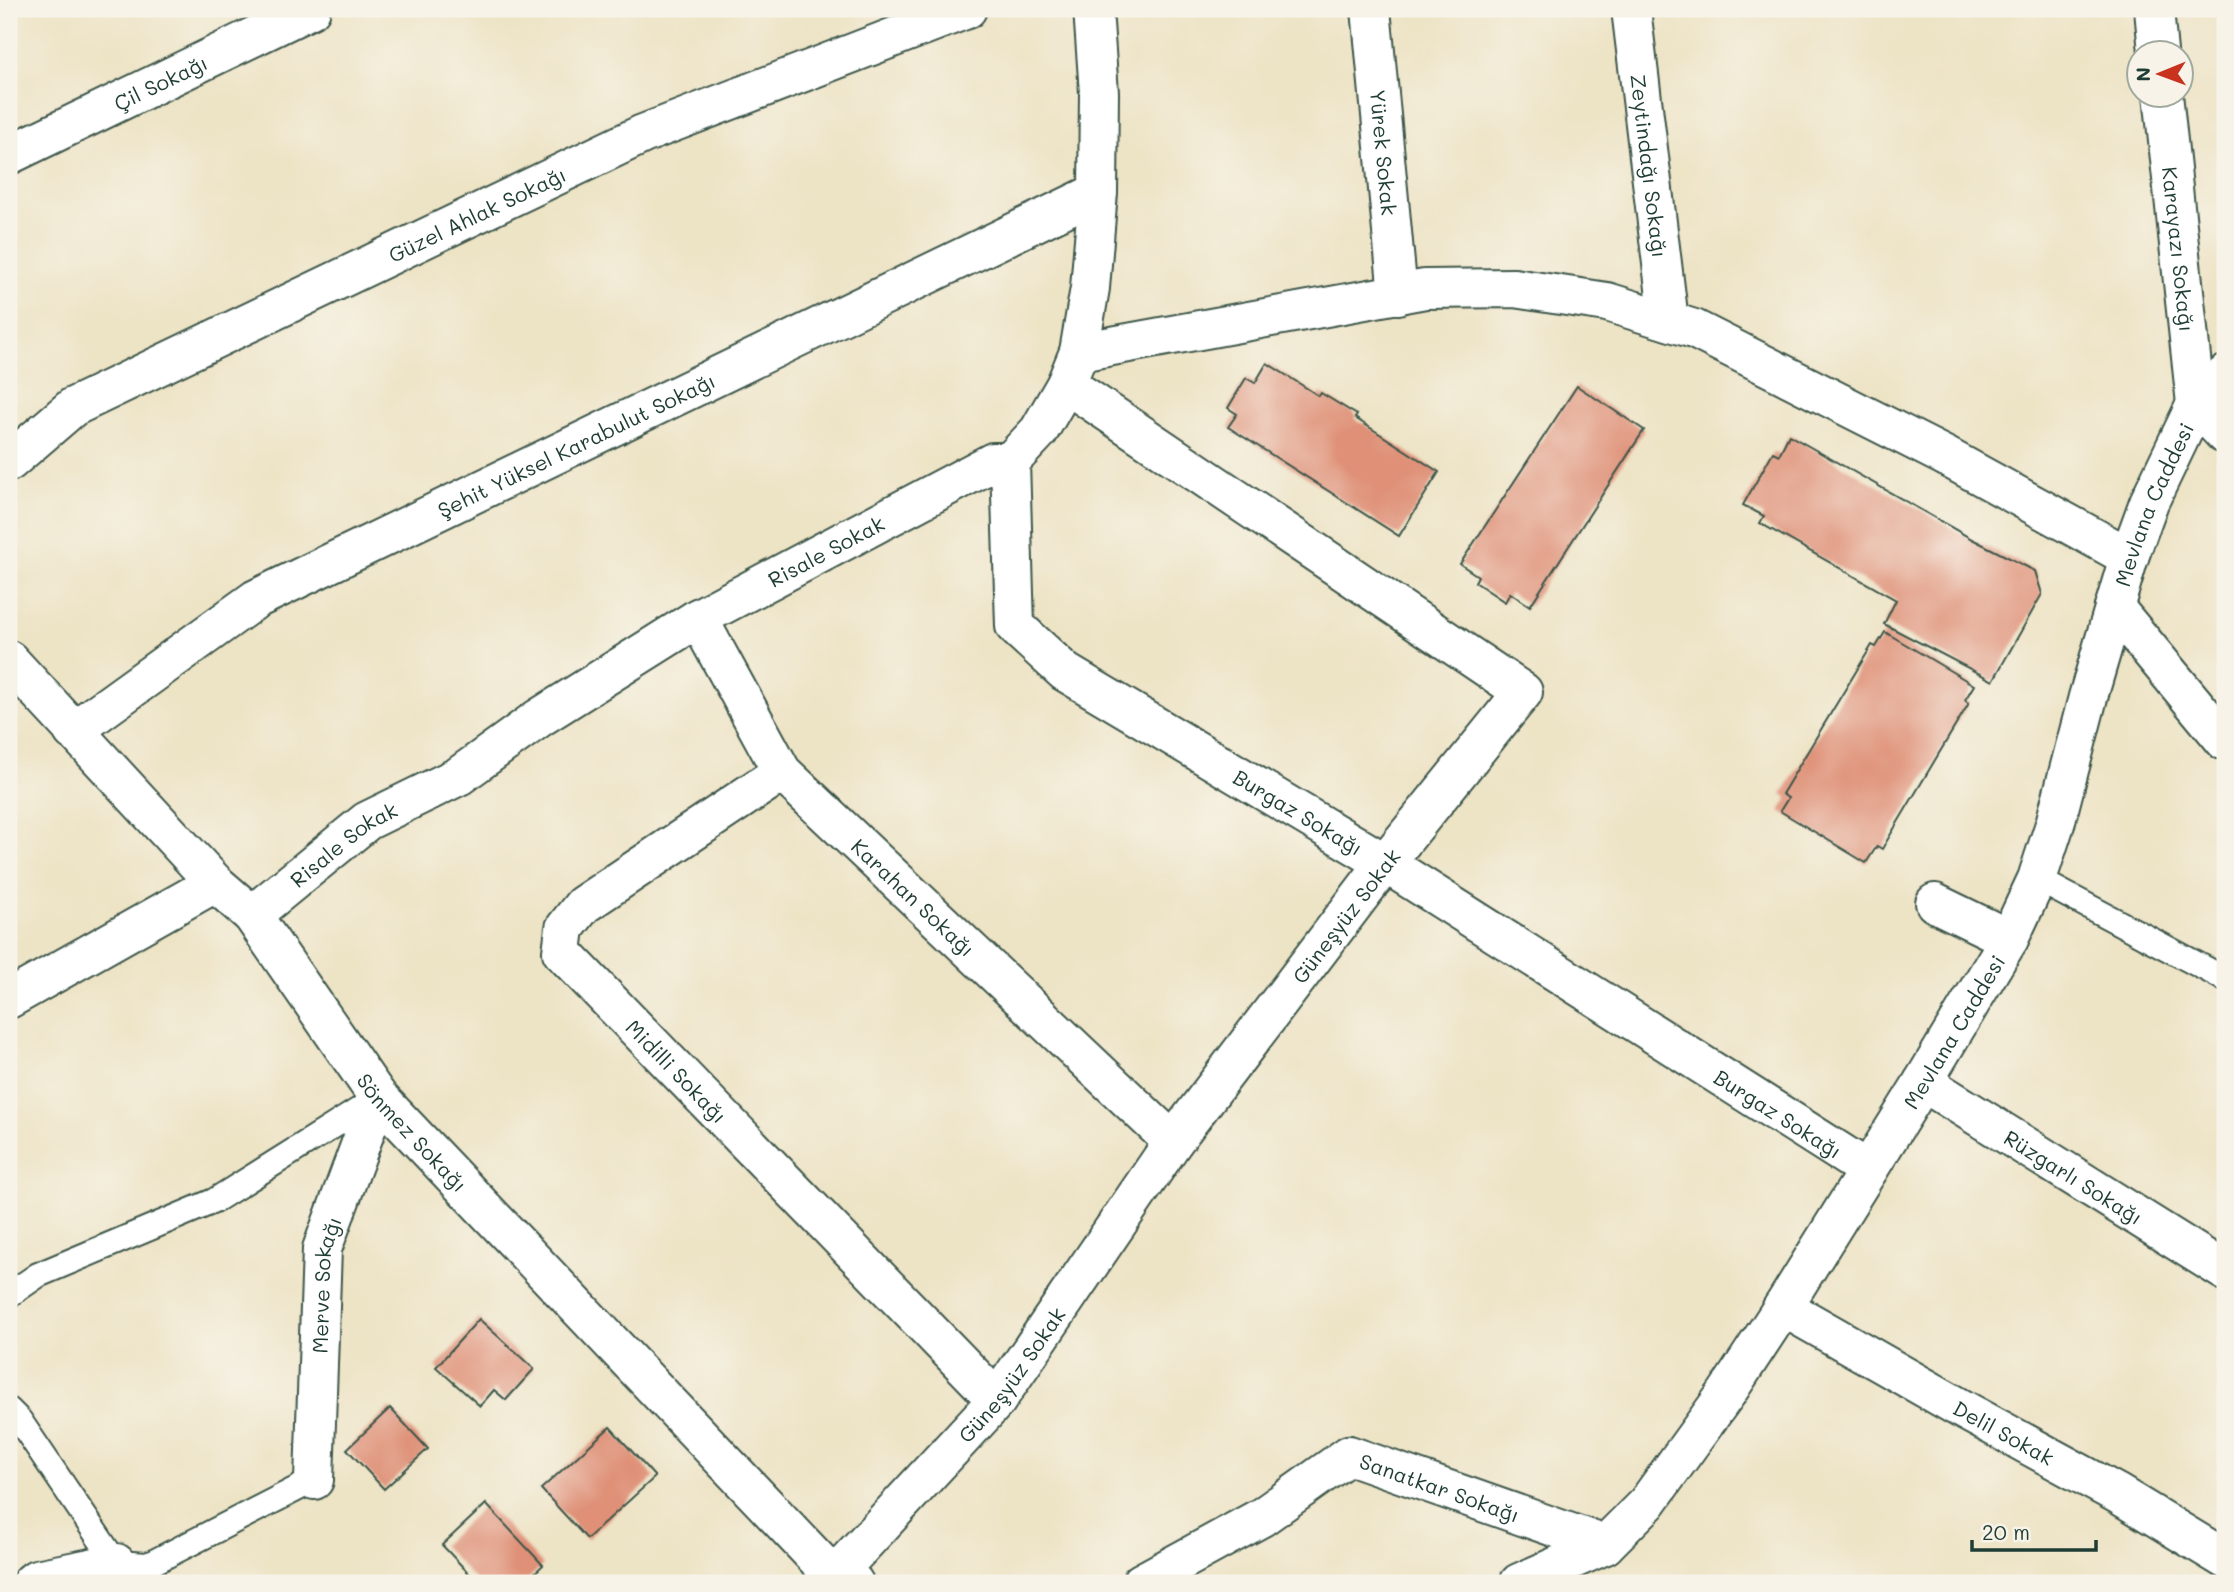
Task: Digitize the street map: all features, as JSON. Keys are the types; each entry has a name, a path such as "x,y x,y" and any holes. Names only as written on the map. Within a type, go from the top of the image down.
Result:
{"street":[{"name":"Çil Sokağı","path":"9,155 311,9"},
{"name":"Güzel Ahlak Sokağı","path":"9,461 73,407 643,134 967,9"},
{"path":"1010,462 1039,431 1072,368 1090,288 1098,192 1100,93 1093,9"},
{"name":"Yürek Sokak","path":"1370,9 1398,295"},
{"name":"Zeytindağı Sokağı","path":"1631,9 1669,321"},
{"path":"2154,9 2157,38"},
{"name":"Karayazı Sokağı","path":"2164,108 2196,404"},
{"name":"Şehit Yüksel Karabulut Sokağı","path":"73,731 266,594 1098,192"},
{"path":"1072,368 1425,289 1514,288 1607,302 1694,329 1945,456 2129,557"},
{"name":"Güneşyüz Sokak","path":"842,1581 998,1400 1173,1142 1385,863 1523,692 1072,368"},
{"name":"Mevlana Caddesi","path":"1518,1583 1605,1545 1647,1503 1726,1394 1783,1307 2009,939 2037,879 2055,824 2114,607 2149,502 2196,404 2225,375"},
{"path":"2196,404 2225,435"},
{"name":"Risale Sokak","path":"252,915 367,821 459,776 539,718 698,618 993,462 1010,462"},
{"name":"Burgaz Sokağı","path":"1010,462 1016,626 1065,672 1385,863 1868,1170"},
{"path":"2114,607 2225,741"},
{"name":"Karahan Sokağı","path":"698,618 782,772 1173,1142"},
{"name":"Sönmez Sokağı","path":"9,660 215,883 252,915 378,1097 842,1581"},
{"name":"Midilli Sokağı","path":"782,772 583,905 565,928 562,951 998,1400"},
{"path":"9,999 215,883"},
{"path":"1935,903 2009,939"},
{"name":"Rüzgarlı Sokağı","path":"1923,1082 2225,1271"},
{"name":"Merve Sokağı","path":"314,1480 322,1249 378,1097"},
{"name":"Delil Sokak","path":"1783,1307 2118,1494 2225,1559"},
{"name":"Sanatkar Sokağı","path":"1141,1583 1262,1517 1349,1455 1605,1545"},
{"path":"31,1583 36,1579 116,1563"}],"lane":[{"path":"2037,879 2225,979"},
{"path":"9,1296 38,1275 214,1201 378,1097"},
{"path":"9,1410 20,1422 116,1563 148,1565 314,1480"}],"building":[{"path":"1267,363 1319,396 1321,393 1357,415 1355,418 1439,472 1399,536 1228,427 1237,414 1228,408 1246,378 1255,383"},
{"path":"1577,386 1644,430 1530,606 1510,593 1505,602 1475,582 1478,576 1460,564"},
{"path":"1789,435 1972,539 2035,571 2042,594 1993,681 1884,624 1896,600 1760,523 1764,516 1743,505 1773,452 1779,455"},
{"path":"1885,632 1974,685 1965,700 1969,703 1882,849 1877,846 1866,863 1780,811 1788,798 1782,794 1872,645 1876,647"},
{"path":"479,1319 534,1369 506,1400 494,1390 480,1406 436,1367"},
{"path":"390,1408 428,1449 384,1489 347,1449"},
{"path":"610,1427 655,1477 587,1539 541,1489"},
{"path":"486,1504 543,1565 524,1583 478,1583 442,1545"}]}
